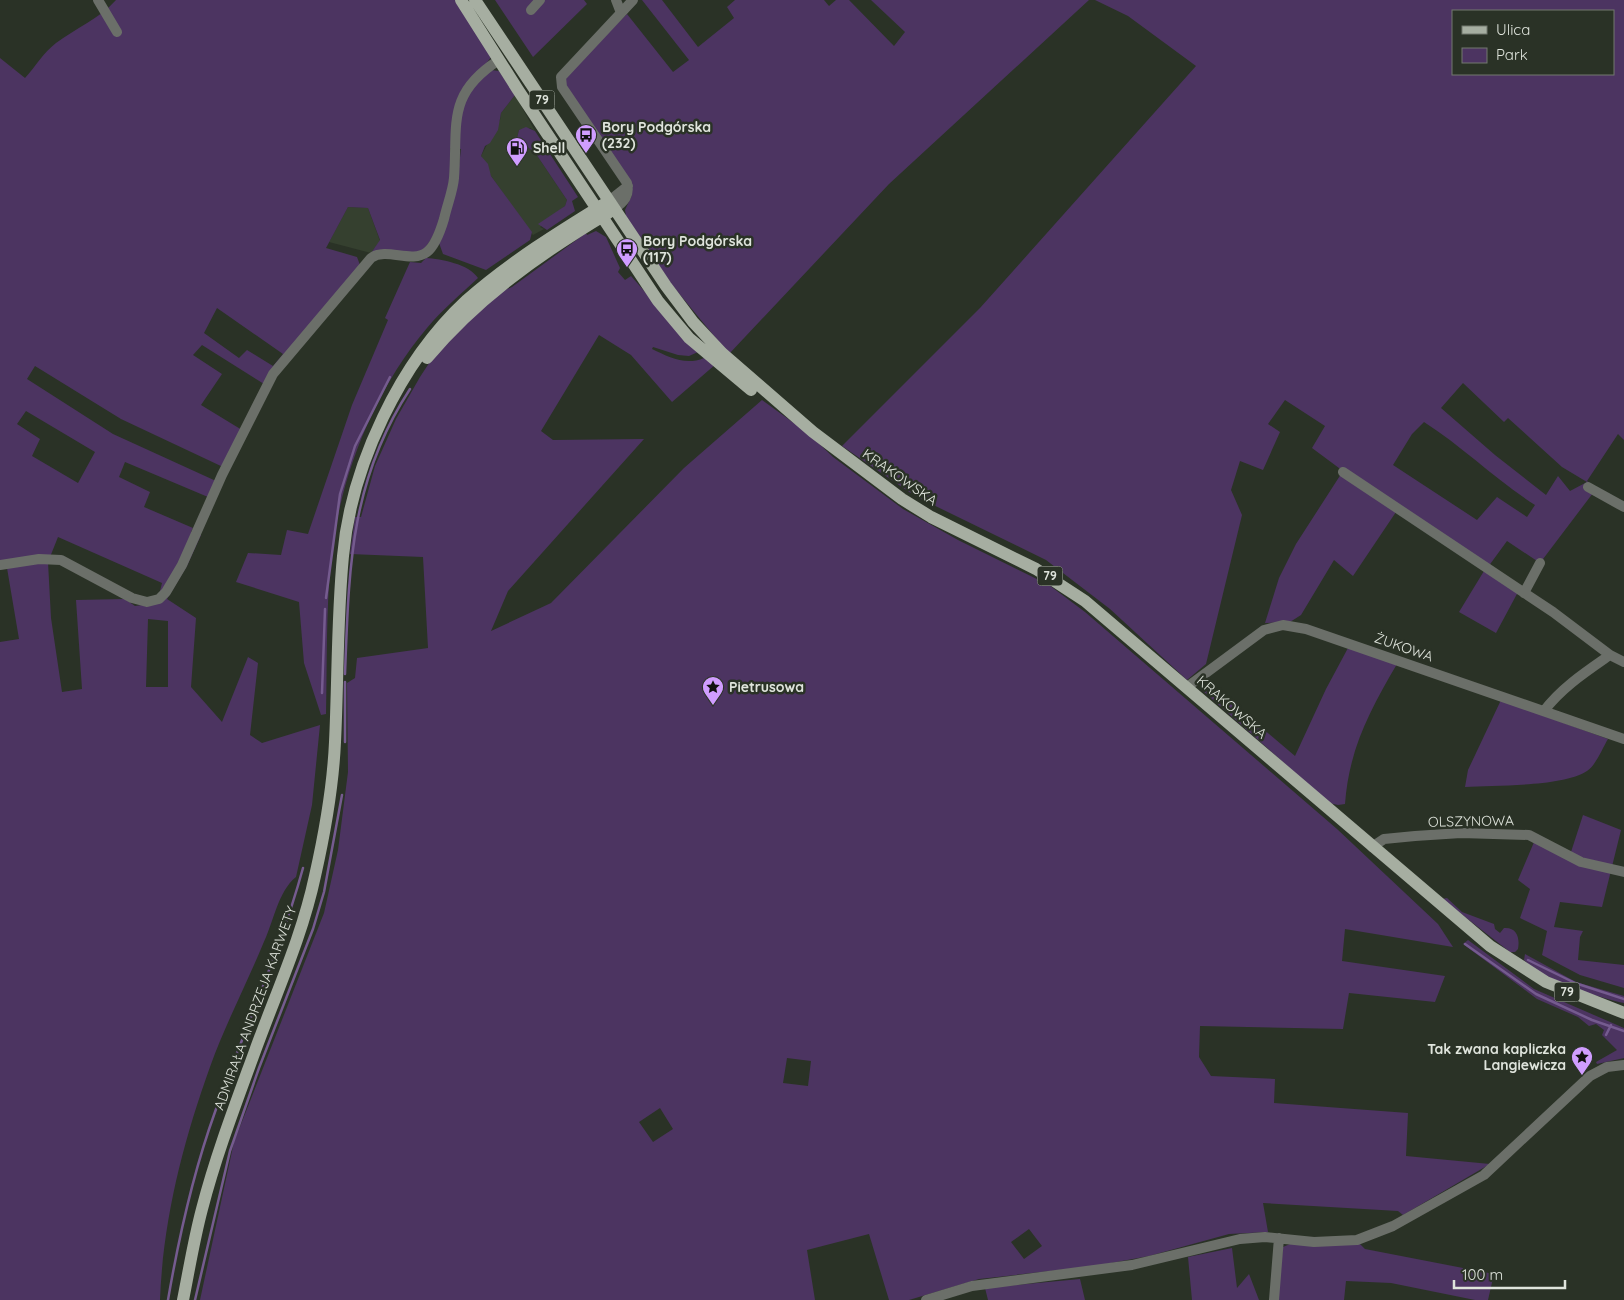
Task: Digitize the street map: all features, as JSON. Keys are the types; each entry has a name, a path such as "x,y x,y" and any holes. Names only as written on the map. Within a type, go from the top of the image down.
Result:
{"main road":[{"name":"KRAKOWSKA","path":"461,0 583,190 658,301 684,334 747,386 922,512 1036,569 1069,589 1465,926 1514,964 1566,992 1624,1013"},
{"name":"KRAKOWSKA","path":"475,0 666,286 693,322 728,358 813,432"},
{"path":"581,218 585,206 583,190"},
{"name":"ADMIRAŁA ANDRZEJA KARWETY","path":"393,401 440,342 497,288 612,205"},
{"name":"ADMIRAŁA ANDRZEJA KARWETY","path":"183,1300 202,1207 215,1165 253,1057 304,924 316,875 324,832 334,751 343,555 348,523 363,467 404,377 441,327 465,302 507,268 581,218 599,213"}],"street":[{"path":"98,0 117,32"},
{"path":"531,10 540,0"},
{"path":"616,0 621,13"},
{"path":"612,205 628,186 624,177 561,82 561,77 634,0"},
{"path":"0,565 39,560 61,560 132,598 147,602 159,599 166,592 182,565 222,475 263,392 280,365 371,258 379,254 417,256 426,253 432,246 442,226 453,181 454,137 458,106 466,89 476,76 499,60"},
{"path":"1343,472 1524,593 1610,655 1624,662"},
{"path":"1588,487 1624,507"},
{"path":"1524,593 1540,563"},
{"name":"ŻUKOWA","path":"1187,688 1264,630 1276,626 1294,626 1624,739"},
{"path":"1544,711 1550,702 1584,673 1610,655"},
{"name":"OLSZYNOWA","path":"1372,847 1384,839 1415,836 1461,833 1529,835 1581,862 1624,872"},
{"path":"926,1300 972,1286 1132,1265 1240,1239 1279,1238 1341,1242 1357,1240 1393,1226 1484,1175 1590,1076 1607,1066 1624,1065"},
{"path":"1274,1300 1279,1238"}],"shaded area":[{"name":"Shell","path":"515,95 535,131 530,128 519,130 517,138 536,154 567,200 565,206 540,227 544,229 533,235 491,176 481,156 500,120 501,113"},
{"path":"348,207 368,208 380,241 371,253 329,242"}],"green space":[{"path":"116,0 455,0 492,56 485,65 491,70 499,71 515,95 501,113 498,130 490,143 485,146 481,156 488,164 491,176 532,232 530,240 486,270 443,254 439,243 457,182 461,149 450,148 450,173 444,205 433,235 427,246 419,253 371,253 380,240 368,208 348,207 326,248 357,257 360,265 264,384 202,345 193,355 222,374 201,405 242,430 223,467 121,419 35,366 27,379 113,434 216,481 208,497 125,462 119,477 150,492 144,507 193,528 191,532 201,535 187,566 167,599 196,618 191,687 222,722 248,657 258,663 250,735 262,743 320,725 312,805 296,877 280,899 267,936 229,1020 200,1095 183,1153 170,1211 165,1240 160,1300 0,1300 0,642 19,639 7,568 0,568 0,58 25,78 51,47 109,7","holes":["217,308 283,354 273,366 247,350 239,358 204,333","26,411 95,452 78,483 32,456 40,439 17,424","58,537 162,583 157,603 135,606 125,599 76,600 82,689 62,692 51,618 48,562","148,619 168,621 168,687 146,687"]},
{"path":"495,0 584,0 587,4 533,57"},
{"path":"642,0 662,0 698,47 734,18 727,7 735,0 824,0 829,6 836,0 849,0 894,46 905,32 871,0 1089,0 889,184 729,354 672,285 626,216 625,210 632,195 565,87 565,76 568,72 627,14 673,72 689,60"},
{"path":"1095,0 1624,0 1624,440 1618,434 1587,481 1596,487 1593,493 1540,563 1507,541 1488,567 1396,512 1353,576 1334,560 1301,615 1290,622 1265,623 1279,578 1296,544 1343,471 1312,448 1325,426 1285,400 1268,424 1280,432 1263,470 1240,461 1231,490 1242,515 1206,664 1187,680 1110,609 1046,560 915,496 842,446 980,308 1196,66 1128,16","holes":["1463,383 1504,422 1508,418 1562,467 1587,482 1570,491 1558,476 1546,495 1495,455 1441,408","1424,422 1535,505 1527,517 1497,497 1477,520 1393,465 1412,434"]},
{"path":"526,127 535,131 578,197 572,201 575,211 547,230 538,224 565,206 567,200 536,154 517,138 519,130"},
{"path":"596,231 606,237 620,268 618,272 625,280 631,276 698,352 689,356 678,355 653,347 652,349 677,360 690,361 704,358 716,364 672,402 631,355 599,335 541,431 553,440 644,439 508,591 491,631 551,603 684,468 762,400 809,434 833,457 903,509 958,540 1049,585 1085,612 1337,829 1438,924 1453,947 1345,929 1342,961 1445,976 1435,1002 1349,993 1343,1029 1200,1026 1199,1057 1211,1076 1275,1079 1274,1103 1408,1113 1406,1156 1490,1164 1403,1215 1398,1211 1263,1203 1268,1232 1229,1234 1149,1256 1095,1266 979,1279 909,1300 889,1300 869,1234 807,1250 815,1300 200,1300 234,1142 324,913 338,850 348,772 347,683 355,678 357,658 428,648 423,557 350,554 355,517 361,517 375,466 396,419 437,351 500,292 512,287 586,233 587,235","holes":["787,1058 811,1061 808,1086 783,1083","660,1108 673,1129 653,1142 639,1122","1029,1229 1042,1246 1024,1259 1011,1242"]},
{"path":"426,258 447,261 462,266 474,273 478,278 433,321 408,353 390,380 375,408 351,467 335,528 331,559 327,617 326,714 321,715 304,663 299,602 236,582 248,553 281,555 287,530 308,534 352,405 388,320 385,318 410,262 421,263"},
{"path":"1484,571 1518,592 1496,633 1459,612"},
{"path":"1348,648 1397,664 1362,731 1351,765 1345,804 1338,805 1329,803 1203,691 1210,684 1295,756 1326,689"},
{"path":"1501,700 1608,739 1593,765 1587,771 1576,776 1546,783 1465,787 1468,770"},
{"path":"1583,815 1621,830 1602,907 1560,902 1554,927 1583,931 1580,937 1578,960 1624,965 1624,988 1580,975 1542,955 1547,931 1520,918 1530,889 1518,880 1537,835 1571,852"},
{"path":"1447,898 1462,912 1494,924 1495,929 1500,933 1504,928 1515,931 1518,937 1518,949 1515,952 1510,952 1442,899"},
{"path":"1468,940 1534,989 1624,1028 1624,1058 1597,1064 1596,1062 1617,1050 1602,1035 1604,1030 1596,1024 1589,1026 1578,1017 1537,999 1463,944"},
{"path":"1525,954 1576,982 1624,996 1624,1003 1600,997 1557,981 1532,967 1524,960"},
{"path":"1359,1243 1365,1249 1494,1274 1488,1300 1475,1300 1391,1283 1346,1281 1344,1300 1277,1300 1283,1247 1290,1244"},
{"path":"1232,1248 1237,1288 1249,1274 1259,1300 1192,1300 1188,1257"},
{"path":"1080,1279 1085,1300 988,1300 985,1288"}],"waterway":[{"path":"326,598 340,494 355,446 390,377"},
{"path":"345,674 348,598 356,526 375,457 390,423 410,389"},
{"path":"322,693 325,609"},
{"path":"345,682 345,742"},
{"path":"195,1300 230,1151 259,1068 313,929 324,892 342,795"},
{"path":"168,1300 187,1205 207,1135 284,930 303,868"},
{"path":"1465,944 1536,994 1592,1020 1624,1031"},
{"path":"1528,960 1575,983 1624,999"},
{"path":"1606,1035 1611,1025"}],"place":[{"name":"Bory Podgórska (232)","path":"586,154"},
{"name":"Shell","path":"517,167"},
{"name":"Bory Podgórska (117)","path":"627,268"},
{"name":"Pietrusowa","path":"713,706"},
{"name":"Tak zwana kapliczka Langiewicza","path":"1582,1076"}]}
